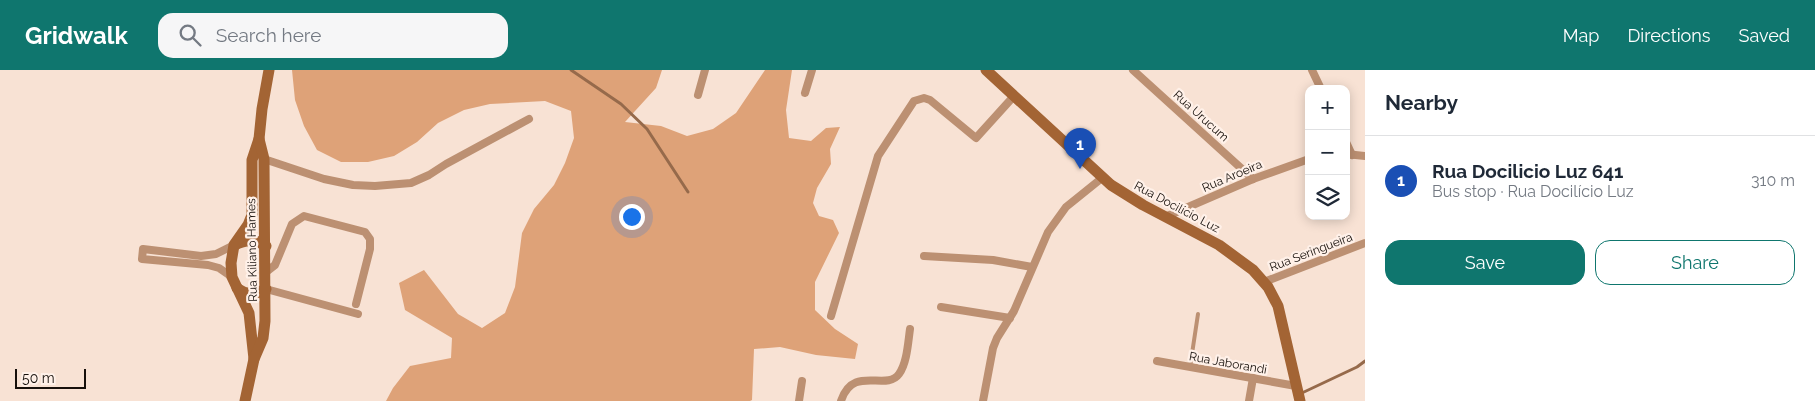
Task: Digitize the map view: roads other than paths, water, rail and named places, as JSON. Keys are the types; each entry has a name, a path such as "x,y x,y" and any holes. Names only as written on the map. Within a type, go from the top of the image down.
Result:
{"main road":[{"name":"Rua Kiliano Hames","path":"245,401 254,359 263,338 266,246 264,160 260,139 262,109 269,70"},
{"name":"Rua Docilício Luz","path":"986,70 1119,192 1230,252 1253,270 1273,296 1281,318 1300,401"},
{"name":"Rua Kiliano Hames","path":"254,359 249,313 234,282 231,263 234,245 251,220 252,160 260,139"},
{"path":"234,245 242,241 251,240 266,246"},
{"path":"234,282 244,292 253,294 266,289"}],"street":[{"path":"698,95 705,70"},
{"path":"805,93 812,70"},
{"name":"Rua Urucum","path":"1133,70 1253,179"},
{"path":"1312,70 1319,85"},
{"path":"832,316 878,156 914,101 924,98 930,100 976,138 1014,96"},
{"path":"264,160 324,179 353,185 375,186 411,183 530,120"},
{"path":"1350,155 1365,156"},
{"name":"Rua Aroeira","path":"1165,217 1253,179 1305,160"},
{"path":"983,401 993,348 1014,311 1041,246 1056,219 1073,200 1102,178"},
{"path":"266,272 275,265 292,224 304,216 365,232 370,239 370,249 356,304"},
{"name":"Rua Seringueira","path":"1264,282 1365,243"},
{"path":"234,245 216,254 202,256 143,249 142,259 208,265 219,268 234,282"},
{"path":"924,256 993,260 1032,267"},
{"path":"266,289 358,314"},
{"path":"941,306 1010,318"},
{"path":"841,401 843,396 856,382 862,380 886,380 895,378 900,374 910,329"},
{"name":"Rua Jaborandi","path":"1156,361 1296,386"},
{"path":"1249,401 1253,378"},
{"path":"799,401 802,381"}],"lane":[{"path":"1190,367 1198,314"}],"waterway":[{"path":"571,70 621,104 647,129 688,192"},
{"path":"1304,392 1357,367 1365,361"}],"place":[{"name":"Rua Docilicio Luz 641","path":"1080,169"}]}
